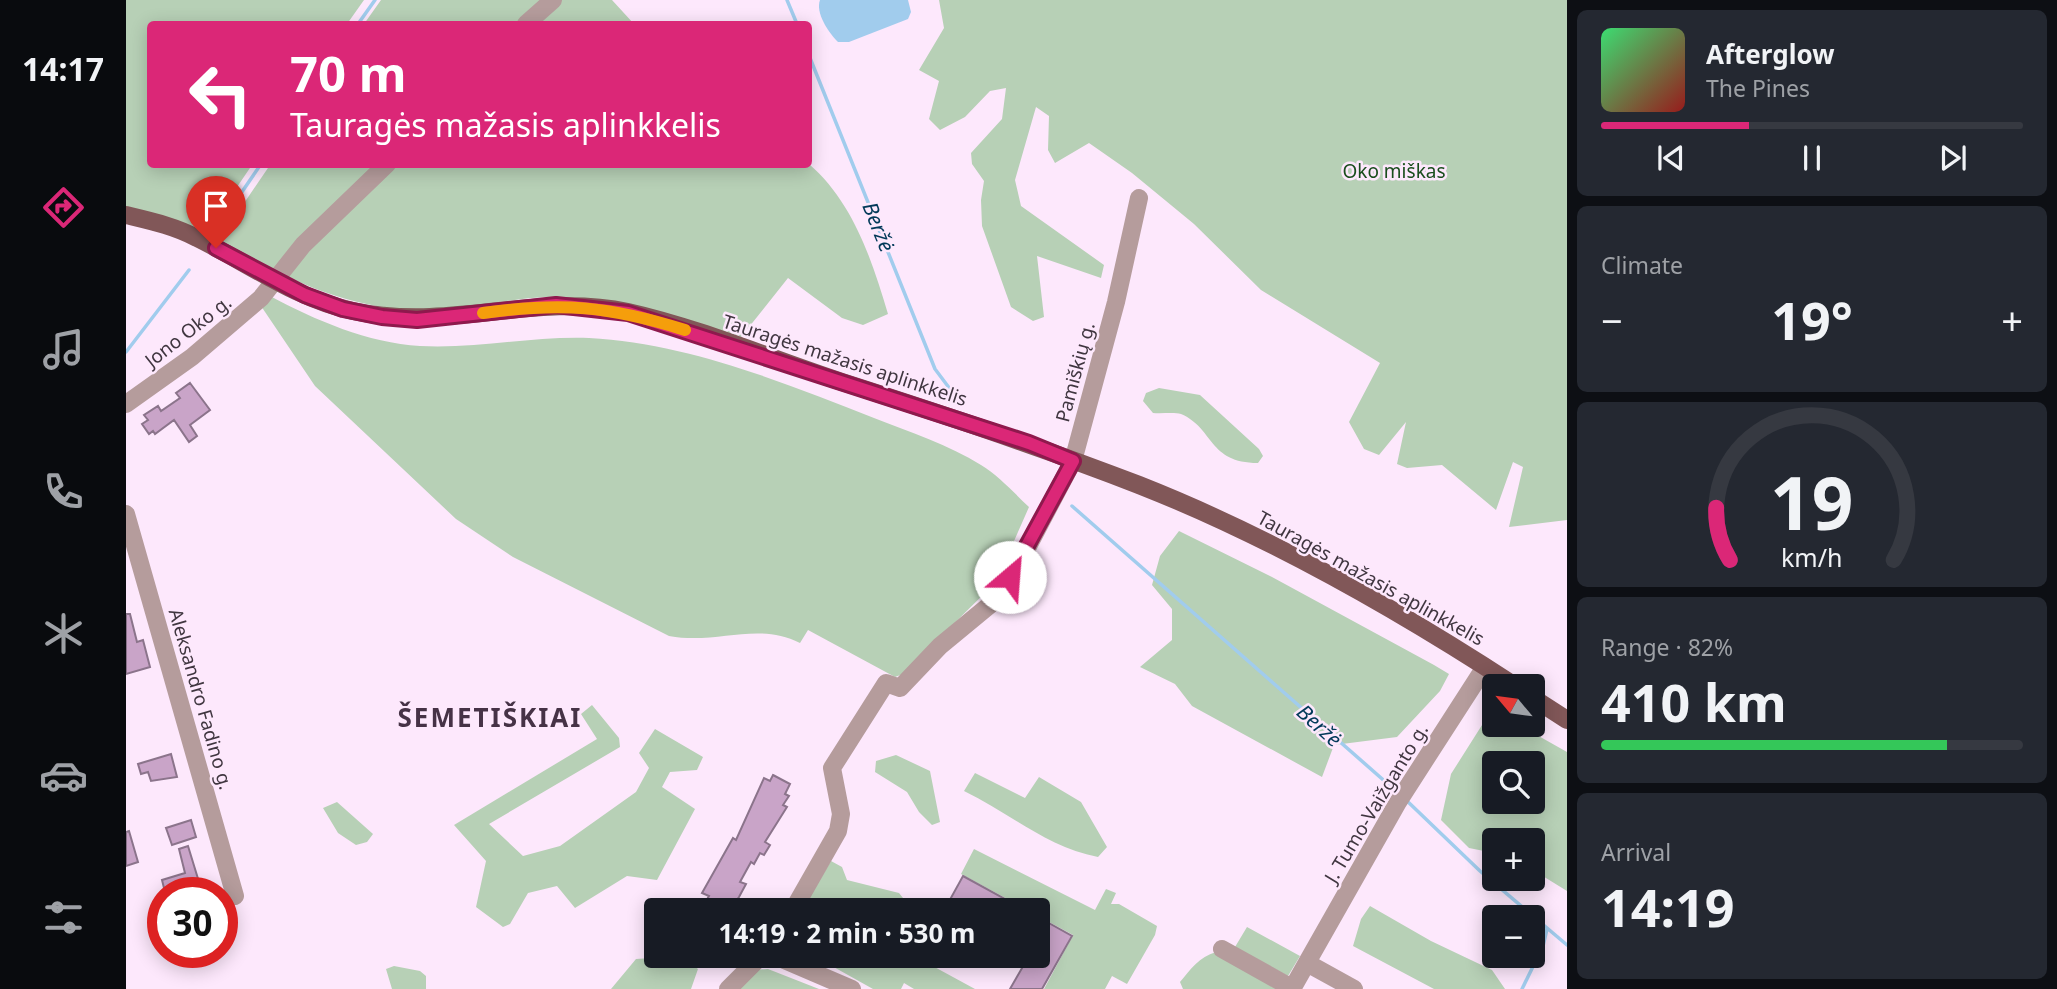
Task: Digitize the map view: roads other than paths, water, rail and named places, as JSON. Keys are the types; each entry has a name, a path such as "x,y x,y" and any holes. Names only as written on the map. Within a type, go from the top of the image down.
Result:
{"main road":[{"name":"Tauragės mažasis aplinkkelis","path":"126,215 164,223 196,237 277,281 343,309 382,317 417,320 556,305 628,313 1029,443 1140,486 1279,548 1363,593 1496,674"},
{"path":"1545,706 1567,720"}],"street":[{"path":"529,21 553,0"},
{"name":"Jono Oko g.","path":"126,404 192,357 261,299 303,245 383,168"},
{"name":"Pamiškių g.","path":"800,898 838,831 841,814 832,768 849,740 886,683 900,688 940,646 1003,594 1073,461 1116,302 1139,198"},
{"name":"Aleksandro Fadino g.","path":"126,514 230,877"},
{"name":"J. Tumo-Vaižganto g.","path":"1292,989 1403,795 1485,667"},
{"path":"1222,948 1292,989"},
{"path":"1307,962 1353,989"},
{"path":"728,989 749,968"},
{"path":"803,968 852,989"}],"water":[{"path":"820,0 908,0 911,12 908,19 849,42 838,42 821,17"}],"waterway":[{"path":"360,21 375,0"},
{"name":"Beržė","path":"787,0 796,21"},
{"name":"Beržė","path":"812,63 935,369 956,397"},
{"path":"218,227 258,168"},
{"path":"126,352 189,270"},
{"name":"Beržė","path":"1072,506 1397,792"},
{"name":"Beržė","path":"1405,799 1480,871 1567,945"},
{"path":"1522,989 1543,946 1547,929"}],"district":[{"name":"ŠEMETIŠKIAI","path":"490,718"}],"park label":[{"name":"Oko miškas","path":"1394,171"}]}
